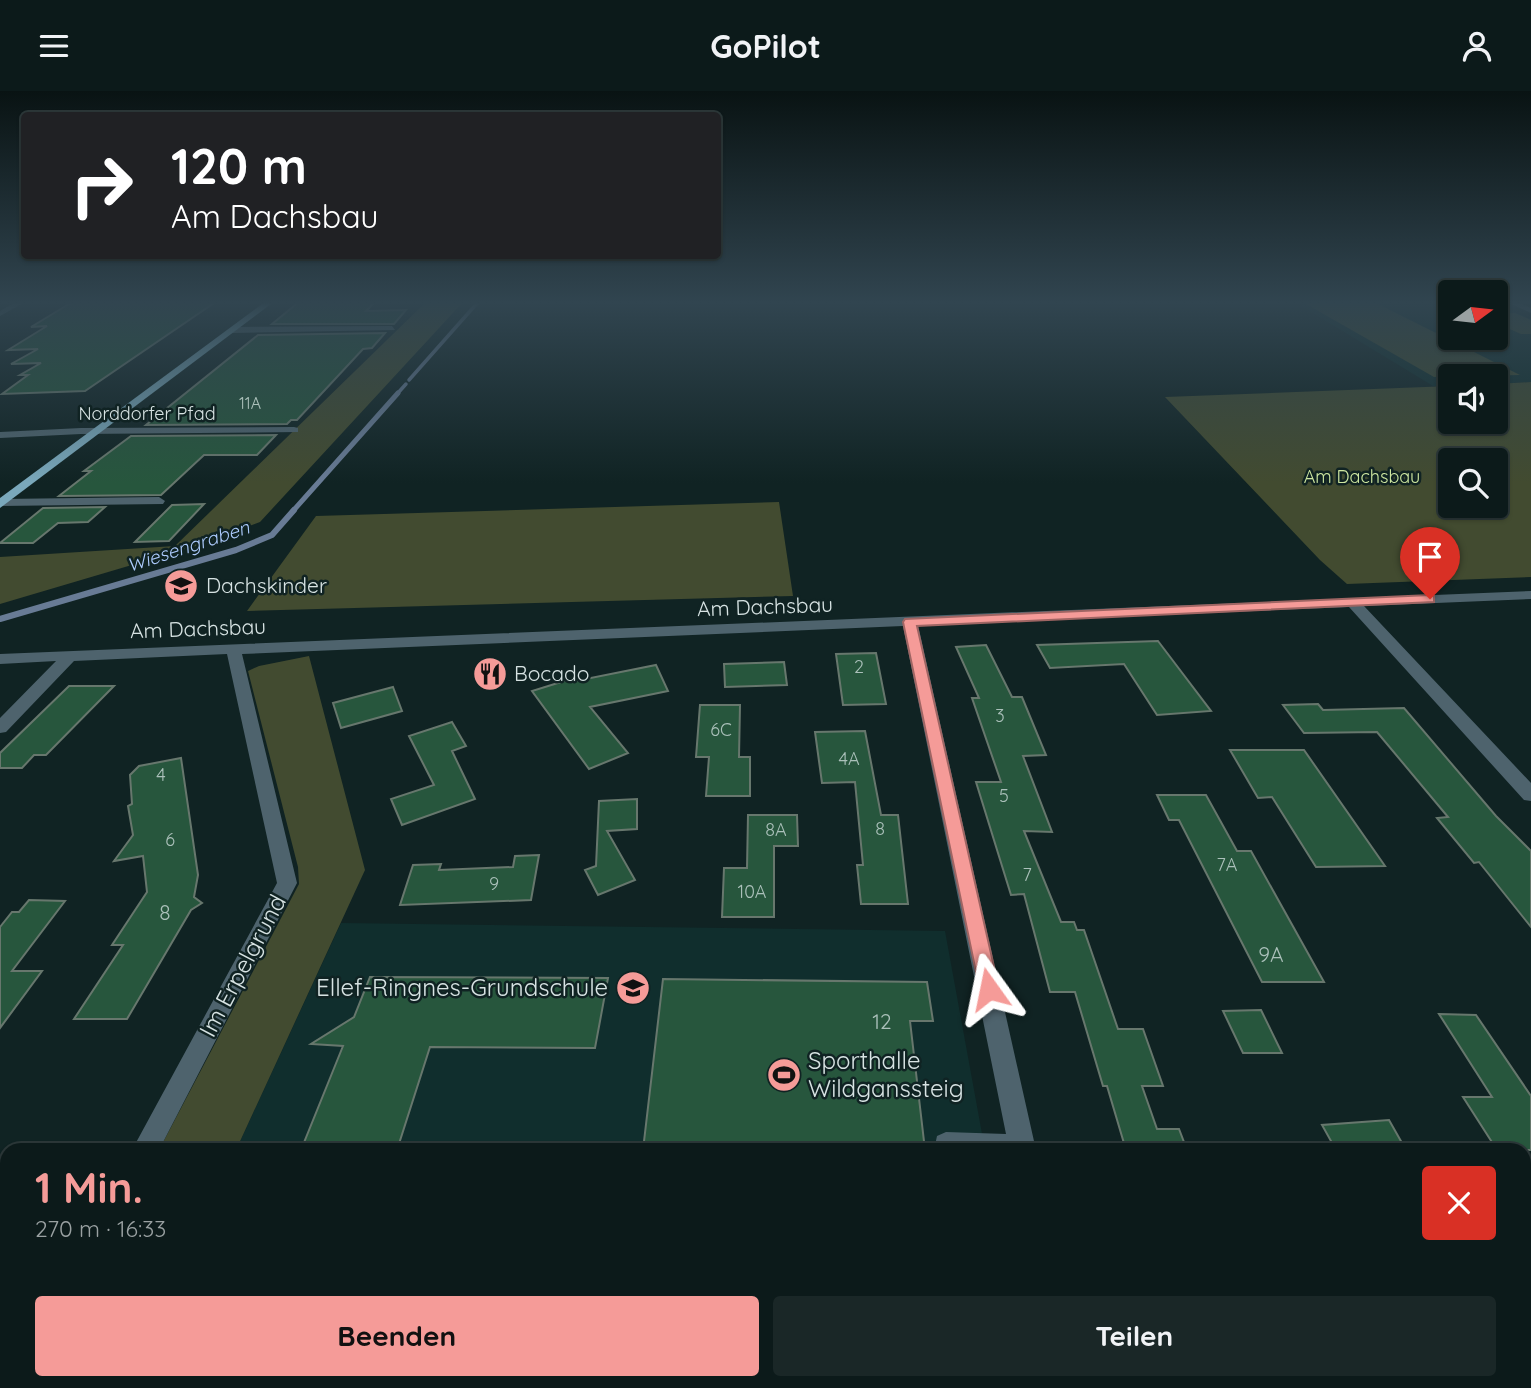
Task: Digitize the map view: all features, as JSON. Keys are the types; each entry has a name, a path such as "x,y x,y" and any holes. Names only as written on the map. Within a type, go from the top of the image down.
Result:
{"main road":[{"path":"1,503 191,362"}],"street":[{"name":"Norddorfer Pfad","path":"0,435 294,430"},
{"path":"1,503 159,501"},
{"name":"Am Dachsbau","path":"0,659 1531,595"},
{"path":"1353,603 1531,795"},
{"path":"910,622 1022,1143"},
{"name":"Im Erpelgrund","path":"149,1143 287,883 233,649"},
{"path":"0,728 70,656"}],"shaded area":[{"path":"1393,362 1531,362 1531,382 1508,383 1508,364 1438,364 1438,386 1433,386"},
{"name":"Ellef-Ringnes-Grundschule","path":"341,923 945,931 984,1143 239,1143"}],"green space":[{"path":"365,362 408,362 260,522 196,546 0,604 0,557 175,546"},
{"path":"1407,362 1493,362 1498,364 1438,364 1438,377"},
{"path":"1508,369 1520,375 1508,375"},
{"name":"Am Dachsbau","path":"1531,382 1531,577 1347,584 1320,560 1165,397 1438,386 1438,434 1508,434 1508,383"},
{"path":"779,502 793,596 247,611 316,516"},
{"path":"309,656 365,870 239,1143 163,1143 299,884 298,867 248,671 259,666"}],"building":[{"path":"15,362 128,362 85,391 2,394 28,375 20,375 41,363 11,364"},
{"path":"225,362 351,362 297,420 291,420 287,424 146,425"},
{"path":"276,435 257,455 204,455 161,495 59,496 91,471 84,471 131,436"},
{"path":"204,504 169,541 135,542 172,505"},
{"path":"105,507 88,522 58,523 33,543 0,543 43,508"},
{"path":"1158,641 1211,711 1157,715 1124,664 1050,668 1037,645"},
{"path":"986,645 1012,697 1022,697 1046,755 1023,756 1052,832 1024,831 1061,922 1074,922 1077,930 1084,930 1118,1029 1143,1029 1163,1086 1142,1086 1157,1129 1179,1129 1184,1143 1124,1143 1107,1086 1103,1086 1075,992 1050,992 1024,894 1011,895 976,782 1001,782 972,698 979,698 956,647"},
{"path":"876,653 886,704 843,705 836,654"},
{"path":"784,662 787,685 725,687 724,664"},
{"path":"656,665 668,691 590,707 628,753 589,769 532,691 574,678 576,681"},
{"path":"69,686 114,686 46,755 34,755 22,768 0,768 0,753"},
{"path":"393,687 402,711 341,728 333,703"},
{"path":"1318,704 1323,710 1404,708 1496,816 1531,851 1531,927 1479,862 1474,863 1437,818 1448,817 1377,732 1304,733 1283,705"},
{"path":"700,705 740,705 739,757 750,757 750,796 706,796 709,757 696,757"},
{"path":"452,722 466,746 452,751 475,799 402,825 391,799 434,785 409,736"},
{"path":"865,731 881,815 898,815 908,904 861,904 857,865 863,865 855,782 822,783 815,732"},
{"path":"1230,750 1304,750 1385,866 1316,867 1272,797 1258,798"},
{"path":"181,758 198,875 194,897 202,903 191,910 127,1019 74,1019 123,945 112,945 147,892 143,856 114,861 133,835 128,806 132,804 130,775 139,766"},
{"path":"1157,795 1206,795 1237,851 1251,851 1324,982 1262,982 1179,820 1169,820"},
{"path":"637,799 637,829 607,831 635,880 598,895 585,870 596,866 599,801"},
{"path":"748,815 797,815 798,846 774,846 774,917 722,917 724,868 747,868"},
{"path":"539,855 531,900 400,905 413,865 441,864 439,870 513,867 515,856"},
{"path":"29,900 65,901 12,971 42,971 0,1028 0,927 12,912 19,912"},
{"path":"370,977 608,978 595,1048 430,1047 399,1143 304,1143 343,1046 311,1044 354,1017"},
{"name":"Sporthalle Wildganssteig","path":"663,979 927,982 933,1021 910,1021 924,1143 644,1143"},
{"path":"1261,1010 1282,1053 1243,1053 1223,1011"},
{"path":"1439,1014 1476,1015 1531,1096 1531,1143 1493,1143 1463,1097 1492,1097"},
{"path":"1389,1120 1402,1143 1332,1143 1322,1125"}],"waterway":[{"name":"Wiesengraben","path":"409,380 425,362"},
{"name":"Wiesengraben","path":"397,394 406,384"},
{"name":"Wiesengraben","path":"293,511 398,393"},
{"name":"Wiesengraben","path":"0,619 236,550 272,535 294,510"}],"place":[{"name":"Dachskinder","path":"181,586"},
{"name":"Bocado","path":"490,674"},
{"name":"Ellef-Ringnes-Grundschule","path":"633,988"},
{"name":"Sporthalle Wildganssteig","path":"784,1075"}],"route":[{"path":"989,989 910,622 1430,599"}]}
